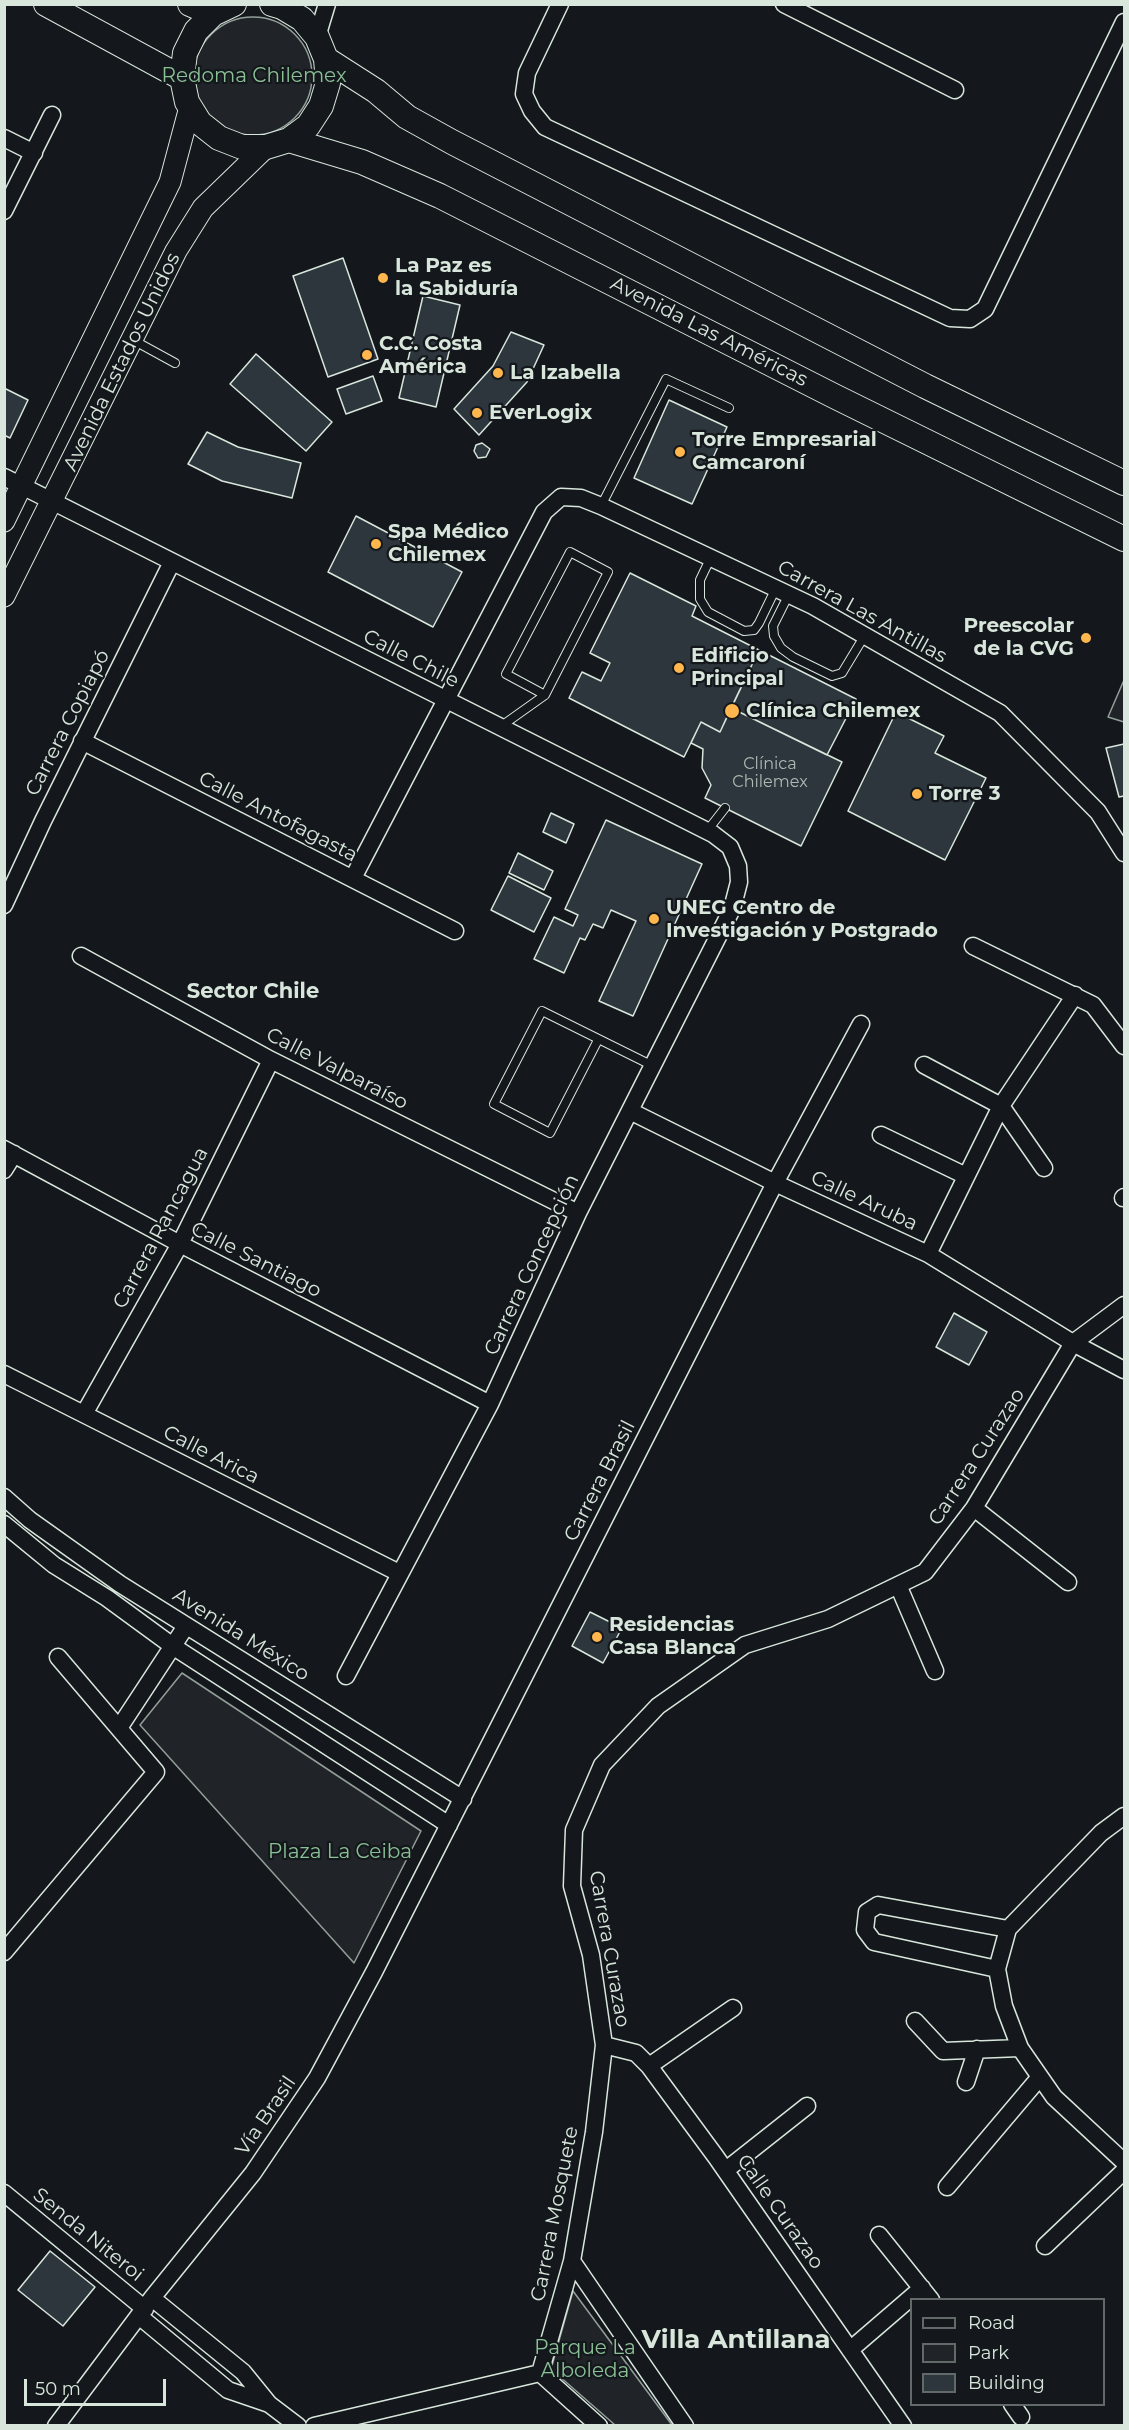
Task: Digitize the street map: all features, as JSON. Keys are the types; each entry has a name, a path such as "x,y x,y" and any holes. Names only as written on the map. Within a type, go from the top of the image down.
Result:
{"main road":[{"path":"46,4 182,78"},
{"path":"190,4 224,9"},
{"path":"224,9 196,31 185,53 182,78 190,107 200,123 219,138 242,147 278,144 308,126 321,106 328,83 326,59 318,37 302,19 273,4"},
{"path":"326,59 376,91 407,117 452,142 925,386 1125,483"},
{"name":"Avenida Las Américas","path":"278,144 362,162 440,196 834,396 1125,539"}],"street":[{"path":"318,37 327,4"},
{"path":"560,4 527,73 524,94 532,111 545,127 950,318 970,318 985,309 1125,22"},
{"path":"784,4 954,90"},
{"name":"Avenida Estados Unidos","path":"4,521 14,482 170,182 190,107"},
{"path":"4,211 52,115"},
{"path":"4,138 34,153"},
{"name":"Avenida Estados Unidos","path":"4,596 177,250 203,208 278,144"},
{"name":"Calle Chile","path":"14,482 707,831 730,847 738,866"},
{"name":"Carrera Las Antillas","path":"445,699 544,512 561,497 581,498 783,591 865,635 1000,713 1098,812 1125,853"},
{"name":"Carrera Copiapó","path":"4,905 82,741 172,562"},
{"path":"353,879 445,699"},
{"name":"Calle Antofagasta","path":"82,741 455,931"},
{"name":"Carrera Concepción","path":"346,1676 490,1404 578,1213 732,909 739,882 738,866"},
{"path":"973,946 1093,1005 1125,1047"},
{"name":"Calle Valparaíso","path":"81,956 271,1060 578,1213"},
{"path":"928,1254 1001,1106 1075,995"},
{"name":"Carrera Brasil","path":"463,1799 775,1183 861,1024"},
{"name":"Carrera Rancagua","path":"84,1414 180,1244 271,1060"},
{"path":"924,1065 1001,1106 1044,1168"},
{"name":"Calle Aruba","path":"630,1111 775,1183 928,1254 1073,1343 1125,1370"},
{"path":"881,1135 966,1176"},
{"path":"4,1170 9,1152"},
{"name":"Calle Santiago","path":"9,1152 180,1244 490,1404"},
{"path":"1073,1343 1125,1305"},
{"name":"Carrera Curazao","path":"604,2045 591,1954 572,1886 574,1830 602,1765 658,1706 745,1645 828,1619 925,1572 974,1508 1073,1343"},
{"name":"Calle Arica","path":"4,1374 399,1573"},
{"name":"Avenida México","path":"4,1497 39,1527 120,1584 463,1799"},
{"path":"974,1508 1068,1582"},
{"path":"4,1524 54,1564 107,1598 174,1647 449,1825"},
{"path":"898,1585 935,1671"},
{"path":"119,1728 186,1626"},
{"path":"4,1952 156,1772 58,1657"},
{"name":"Vía Brasil","path":"56,2426 145,2308 253,2173 317,2078 463,1799"},
{"path":"1125,1816 1101,1833 1008,1929 997,1969 1004,2006 1020,2048 1054,2097 1125,2162"},
{"path":"997,1969 874,1942 865,1930 867,1912 878,1905 1008,1929"},
{"path":"649,2066 733,2008"},
{"path":"915,2021 943,2050 1020,2048"},
{"name":"Calle Curazao","path":"604,2045 636,2053 649,2066 726,2170 903,2426"},
{"name":"Carrera Mosquete","path":"540,2373 572,2261 594,2132 604,2045"},
{"path":"966,2082 977,2049"},
{"path":"947,2187 1040,2077"},
{"path":"726,2170 807,2106"},
{"path":"1046,2246 1125,2171"},
{"name":"Senda Niteroi","path":"4,2193 145,2308"},
{"path":"879,2235 926,2294"},
{"path":"572,2261 685,2426"},
{"path":"850,2350 910,2306"},
{"path":"145,2308 228,2391 269,2404"},
{"path":"145,2308 243,2372 269,2404 298,2426"},
{"path":"314,2426 540,2373 599,2426"}],"lane":[{"path":"132,339 175,363"},
{"path":"601,506 666,380 729,408"},
{"path":"500,727 545,695 608,572 570,552 506,674 545,695"},
{"path":"711,557 700,580 700,599 708,612 744,632 754,630 783,591"},
{"path":"783,591 773,626 774,636 781,648 793,657 832,676 842,673 865,635"},
{"path":"707,831 725,808"},
{"path":"598,1040 550,1133 494,1104 542,1011 652,1066"}],"green space":[{"name":"Redoma Chilemex","path":"253,17 276,21 295,34 308,53 312,76 308,99 295,118 276,131 253,135 230,131 211,118 198,99 194,76 198,53 211,34 230,21"},
{"path":"1124,680 1124,722 1108,717"},
{"name":"Plaza La Ceiba","path":"182,1673 421,1831 354,1963 140,1725"},
{"name":"Parque La Alboleda","path":"573,2291 672,2425 615,2425 551,2369"}],"building":[{"path":"343,258 378,359 328,377 293,276"},
{"path":"423,296 460,305 436,407 399,398"},
{"path":"511,332 544,345 527,382 479,435 454,409 493,366"},
{"path":"256,354 332,422 306,451 230,384"},
{"path":"373,376 382,401 346,414 337,389"},
{"path":"4,388 28,400 10,438 4,435"},
{"name":"Torre Empresarial Camcaroní","path":"669,400 727,427 692,504 634,478"},
{"path":"207,432 238,447 301,463 292,498 222,481 188,464"},
{"path":"482,443 490,449 486,457 478,458 474,451 476,445"},
{"name":"Spa Médico Chilemex","path":"356,516 462,572 433,627 328,572"},
{"name":"Edificio Principal","path":"630,573 696,606 692,616 759,650 720,732 701,722 684,757 569,698 582,672 601,681 610,663 590,653"},
{"path":"759,650 856,699 827,755 731,708"},
{"path":"731,708 842,762 801,846 705,798 711,785 702,768 703,749 691,743 701,722 720,732"},
{"name":"Torre 3","path":"896,712 944,736 935,753 986,778 945,860 848,811"},
{"path":"1124,744 1124,796 1119,797 1106,748"},
{"path":"551,813 574,824 566,843 543,832"},
{"name":"UNEG Centro de Investigación y Postgrado","path":"606,820 702,864 633,1016 599,1001 636,921 611,910 603,928 593,924 585,940 580,938 564,973 534,959 554,917 573,926 578,915 565,909"},
{"path":"518,853 553,871 544,890 509,873"},
{"path":"508,876 551,898 534,932 491,910"},
{"path":"954,1313 987,1332 969,1365 936,1347"},
{"name":"Residencias Casa Blanca","path":"590,1612 622,1628 603,1663 572,1646"},
{"path":"50,2251 95,2287 63,2326 18,2290"}],"place":[{"name":"La Paz es la Sabiduría","path":"383,278"},
{"name":"C.C. Costa América","path":"367,355"},
{"name":"La Izabella","path":"498,373"},
{"name":"EverLogix","path":"477,413"},
{"name":"Torre Empresarial Camcaroní","path":"680,452"},
{"name":"Spa Médico Chilemex","path":"376,544"},
{"name":"Preescolar de la CVG","path":"1086,638"},
{"name":"Edificio Principal","path":"679,668"},
{"name":"Clínica Chilemex","path":"732,711"},
{"name":"Torre 3","path":"917,794"},
{"name":"UNEG Centro de Investigación y Postgrado","path":"654,919"},
{"name":"Residencias Casa Blanca","path":"597,1637"}],"district":[{"name":"Sector Chile","path":"253,992"},
{"name":"Villa Antillana","path":"736,2340"}]}
